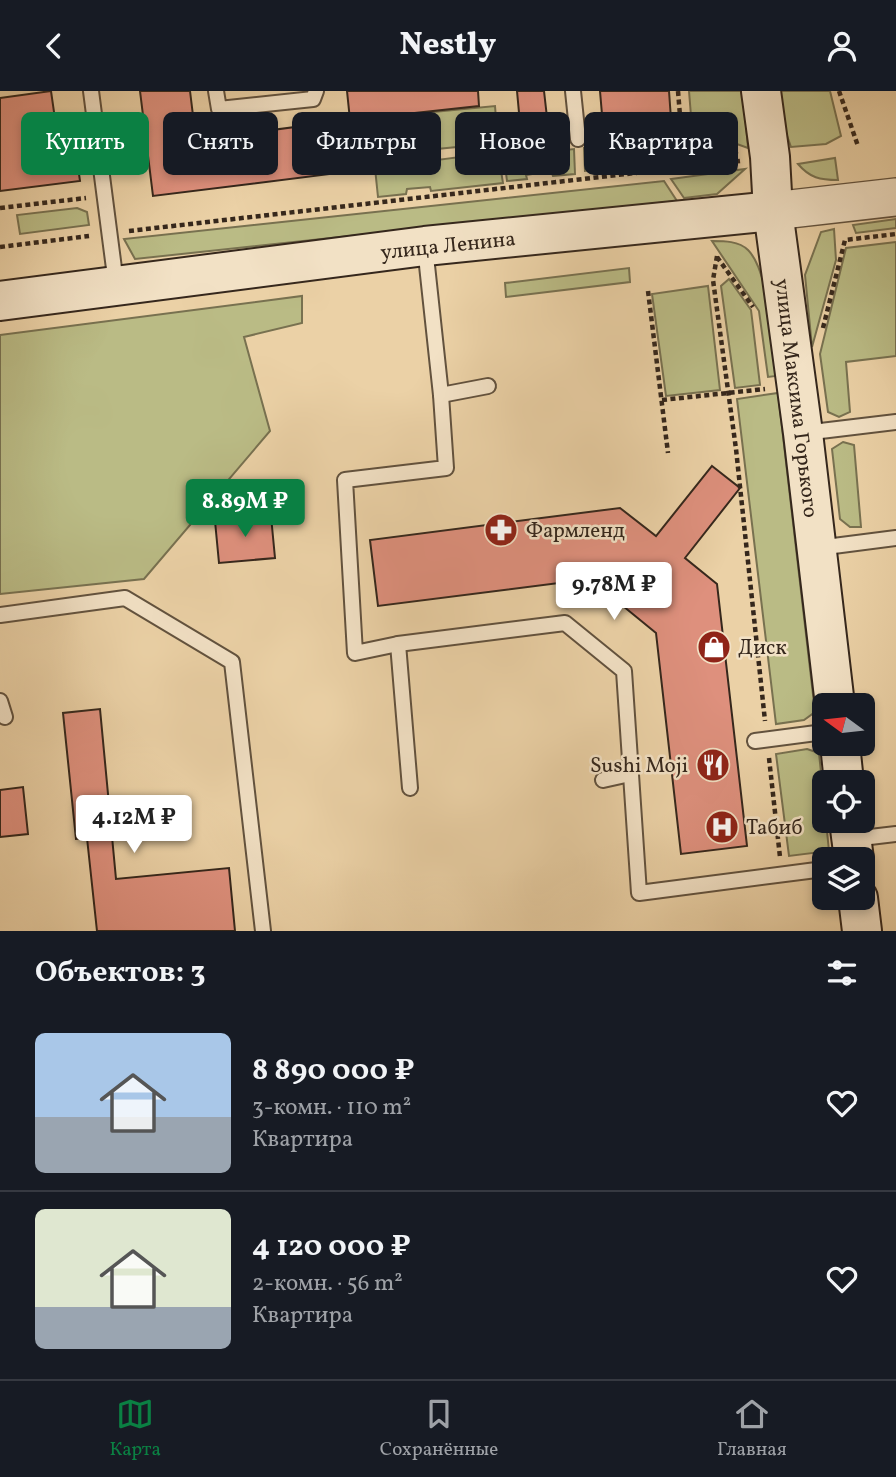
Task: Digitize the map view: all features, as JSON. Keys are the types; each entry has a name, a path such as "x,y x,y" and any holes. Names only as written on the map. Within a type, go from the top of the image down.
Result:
{"main road":[{"name":"улица Максима Горького","path":"761,91 770,157 773,211 803,433 833,693"},
{"name":"улица Ленина","path":"0,300 425,246 773,211"},
{"path":"859,910 862,931"}],"street":[{"name":"улица Ленина","path":"773,211 896,197"}],"lane":[{"path":"91,91 116,286"},
{"path":"216,91 219,109 313,99 317,91"},
{"path":"573,91 578,139"},
{"path":"425,246 446,468 345,480 355,653 398,644 565,623 624,671 639,893 812,870"},
{"path":"441,395 488,386"},
{"path":"803,433 896,422"},
{"path":"815,548 896,538"},
{"path":"0,615 125,598 232,662 263,931"},
{"path":"398,644 410,789"},
{"path":"0,701 5,717"},
{"path":"761,740 812,734"},
{"path":"603,780 630,775"},
{"path":"852,840 896,834"}],"path":[{"path":"0,247 746,161 743,151 681,128 678,91"},
{"path":"839,91 858,146"},
{"path":"0,208 104,197"},
{"path":"845,240 896,234"},
{"path":"717,256 713,280 729,393 761,740 782,874"},
{"path":"648,291 668,453"},
{"path":"662,400 766,389"}],"green space":[{"path":"689,91 743,91 748,148 738,144 738,112 691,112"},
{"path":"779,91 830,91 841,136 826,144 791,147 783,124"},
{"path":"495,106 495,112 455,112 455,147 441,149 441,112 433,112"},
{"path":"570,149 574,149 575,174 570,174"},
{"path":"455,158 455,175 502,175 503,183 431,191 430,187 407,189 406,194 378,197 376,175 441,175 441,159"},
{"path":"835,158 838,180 816,177 798,164"},
{"path":"745,169 717,194 684,198 671,179 701,175 738,175 738,170"},
{"path":"506,175 526,175 527,179 507,181"},
{"path":"664,181 677,201 135,259 124,239"},
{"path":"77,208 87,212 89,225 20,234 17,215"},
{"path":"896,219 896,228 856,233 853,225"},
{"path":"834,229 836,260 812,347 805,275 821,232"},
{"path":"712,241 736,243 748,250 755,260 769,310 776,376 768,377 759,311"},
{"path":"896,242 896,356 846,362 850,412 839,417 828,412 820,354 846,248"},
{"path":"629,268 630,282 506,297 505,283"},
{"path":"729,279 751,310 760,385 735,388 721,286"},
{"path":"708,286 720,390 666,396 652,294"},
{"path":"302,296 302,323 244,337 270,431 144,579 0,594 0,335"},
{"path":"778,393 813,693 812,714 804,720 776,724 737,399"},
{"path":"843,442 854,445 861,527 850,527 840,519 832,449"},
{"path":"807,749 812,751 812,756 819,756 821,770 812,770 812,833 827,833 829,847 812,847 812,853 789,856 776,754"}],"building":[{"path":"51,91 54,112 21,112 21,175 79,175 80,181 0,191 0,98"},
{"path":"140,91 190,91 193,112 163,112 163,175 278,175 278,129 292,127 292,175 322,175 153,196 149,164 149,112 143,112"},
{"path":"347,91 478,91 479,106 424,112 349,112"},
{"path":"517,91 544,91 546,112 519,112"},
{"path":"600,91 669,91 670,112 602,112"},
{"path":"712,466 740,488 685,558 717,584 747,846 681,854 656,633 590,579 378,606 370,540 620,508 656,536"},
{"path":"271,516 275,558 219,563 215,521"},
{"path":"100,709 116,879 229,868 235,931 97,931 87,838 76,839 63,713"},
{"path":"23,787 28,834 0,837 0,790"}],"place":[{"name":"Фармленд","path":"501,530"},
{"name":"Диск","path":"714,647"},
{"name":"Sushi Moji","path":"713,765"},
{"name":"Табиб","path":"722,827"}]}
